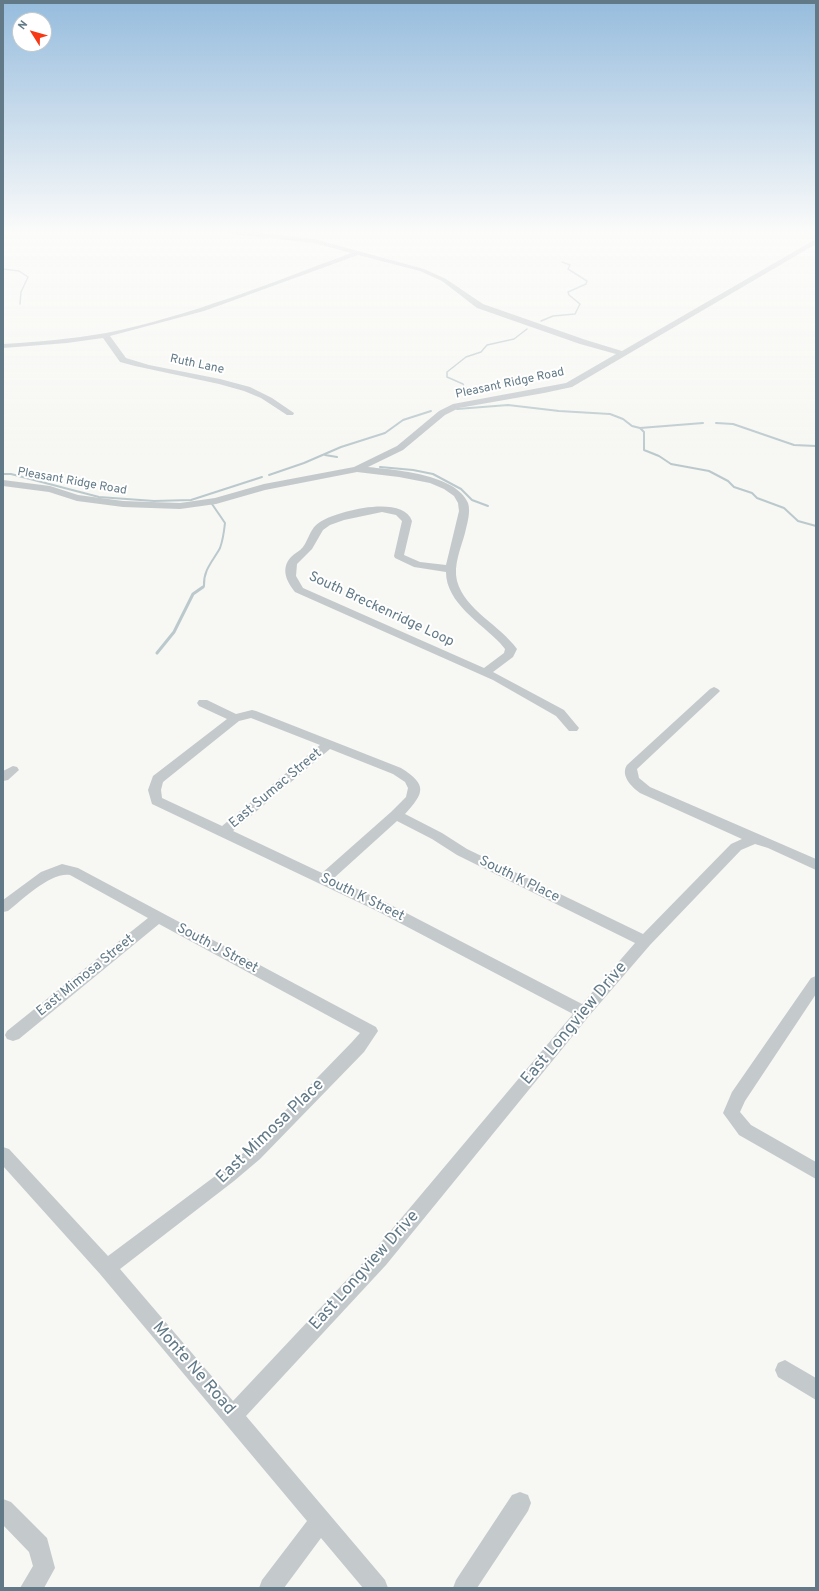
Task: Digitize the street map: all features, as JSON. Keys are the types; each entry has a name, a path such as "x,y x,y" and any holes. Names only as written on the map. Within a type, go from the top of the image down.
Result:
{"street":[{"path":"3,346 105,336 210,306"},
{"path":"481,306 568,337 622,353"},
{"name":"Pleasant Ridge Road","path":"3,483 50,489 77,498 100,502 143,506 180,506 216,501 264,487 356,469 400,448 442,412 456,406 472,402 557,388 580,379 703,306"},
{"name":"Ruth Lane","path":"105,336 123,360 135,364 229,384 248,390 290,413"},
{"path":"356,469 420,478 431,481 456,493 463,502 464,515 451,569 451,579 455,590 464,602 484,622 500,634 511,649 509,655 485,673"},
{"name":"South Breckenridge Loop","path":"451,569 416,565 406,562 399,556 407,517 403,514 379,509 333,520 323,525 313,536 311,544 305,552 295,559 290,571 292,581 299,590 485,673 560,713 573,728"},
{"path":"714,691 631,768 631,774 634,782 645,790 816,865"},
{"path":"203,703 235,718 252,714 397,772 411,780 414,788 412,798 396,815 324,879"},
{"name":"South K Street","path":"235,718 158,779 154,785 154,794 158,801 382,907 584,1012"},
{"name":"East Sumac Street","path":"224,832 328,745"},
{"name":"South K Place","path":"396,815 437,836 462,852 645,941"},
{"name":"East Longview Drive","path":"234,1416 379,1259 584,1012 645,941 736,847 754,839"},
{"name":"South J Street","path":"3,907 46,875 62,869 73,872 370,1031"},
{"name":"East Mimosa Street","path":"13,1035 158,917"},
{"path":"814,990 738,1097 731,1114 745,1130 816,1171"},
{"name":"East Mimosa Place","path":"107,1268 228,1176 254,1154 358,1047 370,1031"},
{"name":"Monte Ne Road","path":"3,1154 107,1268 234,1416 377,1588"},
{"path":"785,1370 816,1390"},
{"path":"464,1588 520,1503"},
{"path":"3,1510 39,1546 44,1568 31,1588"},
{"path":"270,1588 321,1521"}],"waterway":[{"path":"541,321 553,316 575,314 579,306"},
{"path":"465,388 463,384 447,377 447,372 466,357 481,352 487,345 514,339 527,329"},
{"path":"465,387 470,396"},
{"path":"457,409 508,405 559,411 610,414 623,419 632,426 640,428"},
{"path":"269,475 304,463 341,447 385,433 403,420 431,411"},
{"path":"640,428 703,423"},
{"path":"716,423 733,424 794,445 816,446"},
{"path":"640,428 644,432 644,450 659,456 671,464 709,471 728,481 734,487 752,493 757,498 784,508 798,521 816,526"},
{"path":"325,455 337,457"},
{"path":"380,467 413,470 433,474 461,489 472,500 488,506"},
{"path":"3,474 11,474 99,497 154,501 191,500 262,477"},
{"path":"203,587 207,570 220,548 225,526 225,523 212,504"},
{"path":"157,653 174,632 193,594 203,587"}]}
